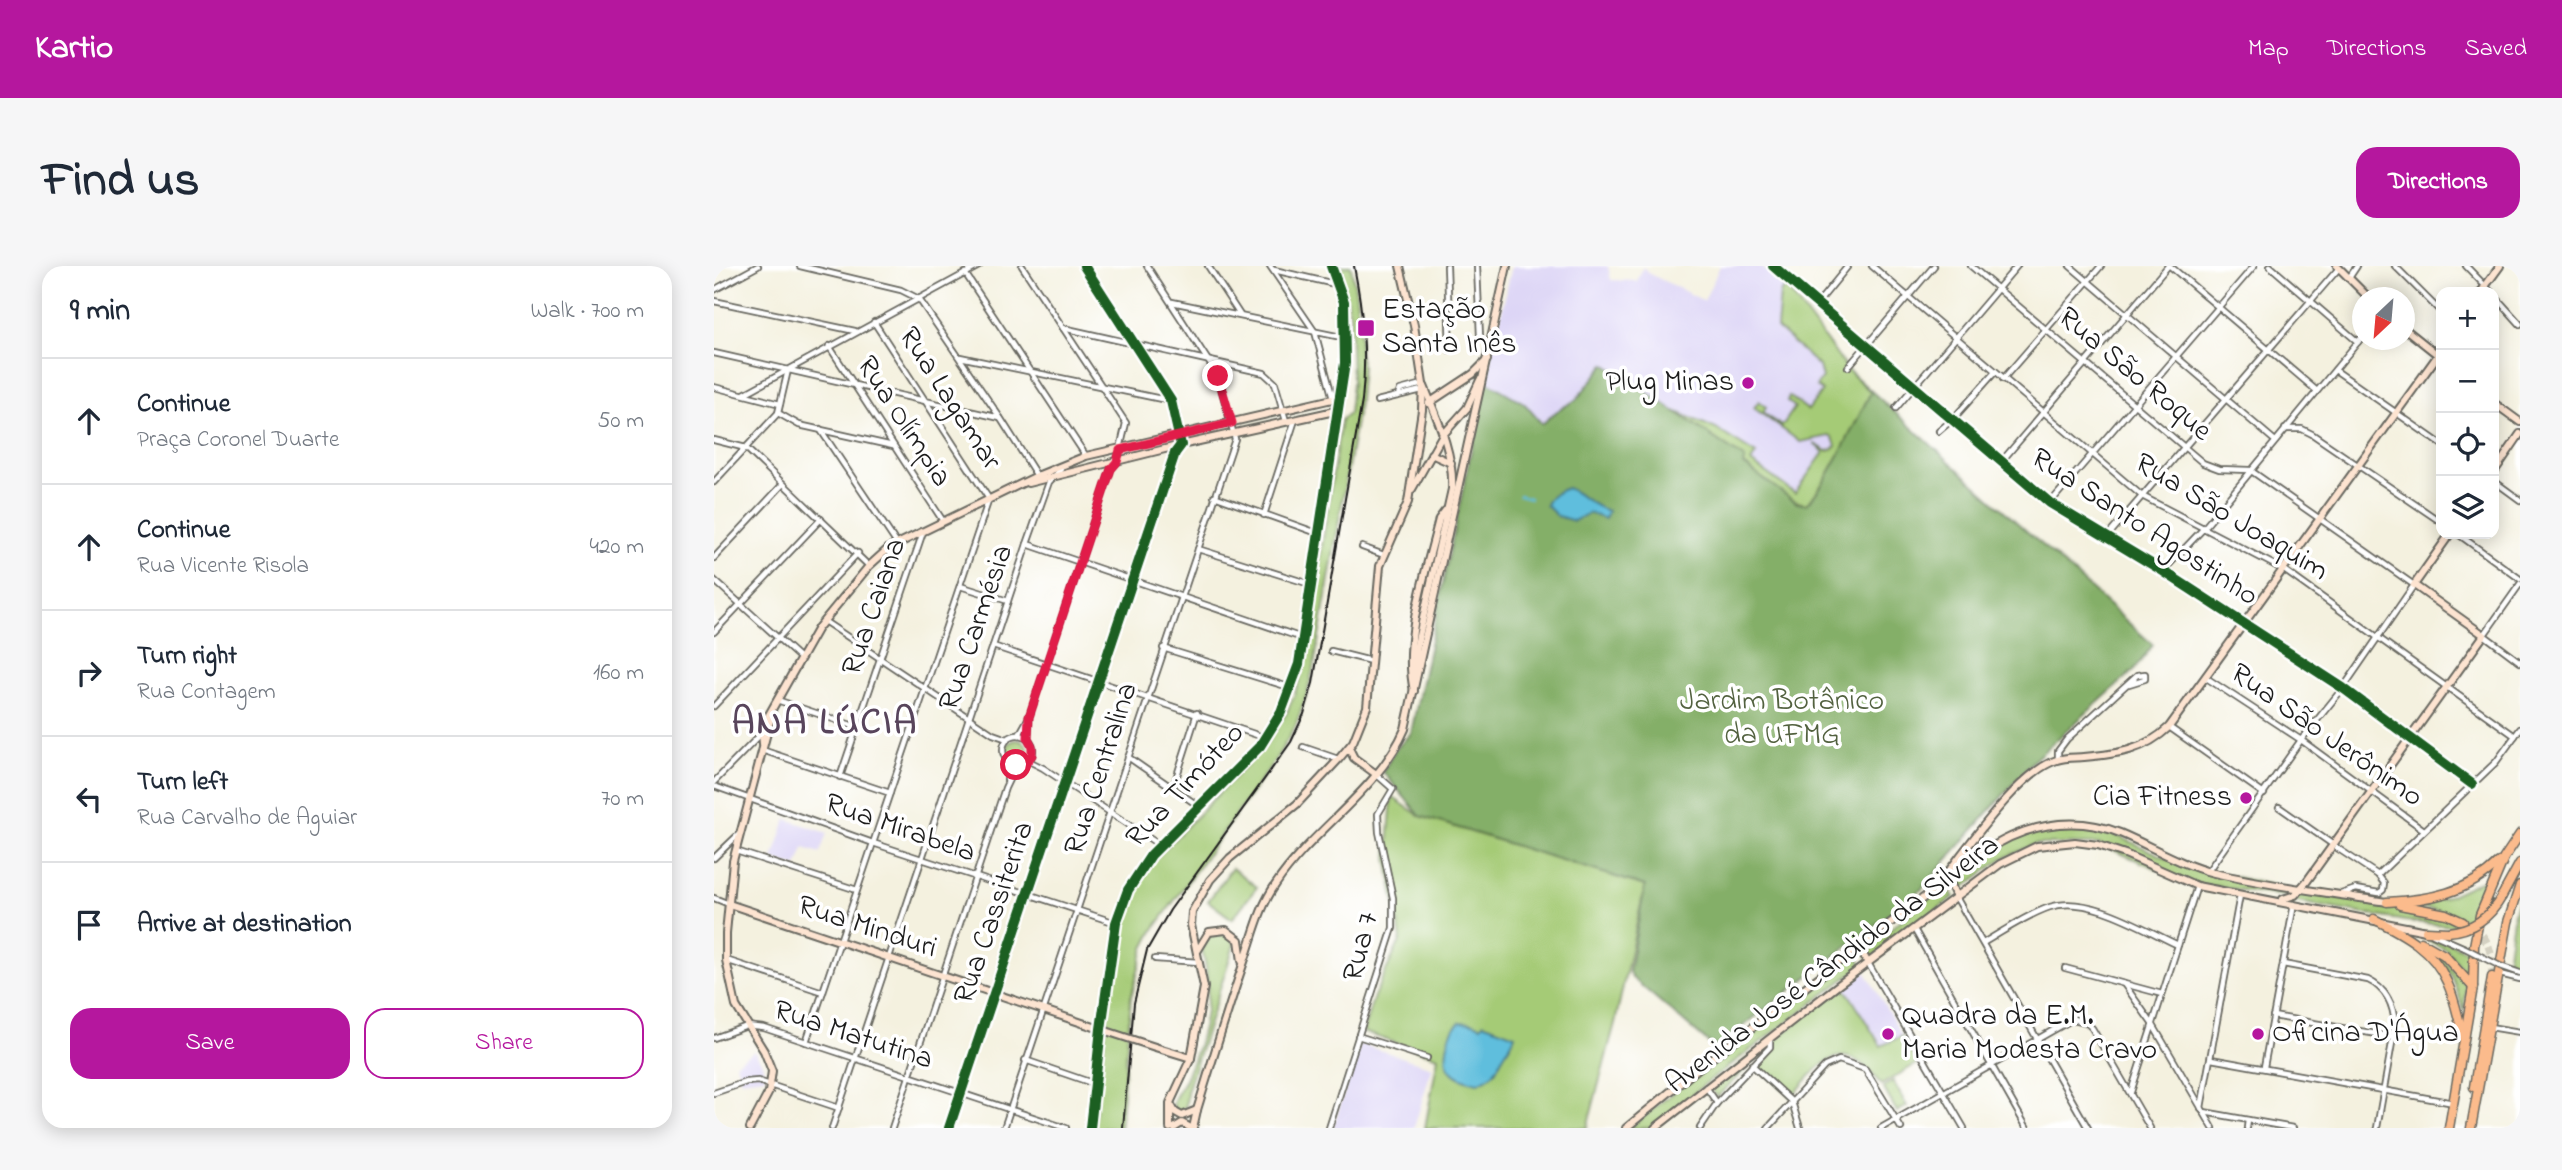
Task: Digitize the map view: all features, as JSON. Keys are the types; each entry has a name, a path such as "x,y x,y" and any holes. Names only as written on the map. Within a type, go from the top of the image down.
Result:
{"highway":[{"path":"2449,1128 2473,987 2474,946 2480,915 2504,858 2520,834"},
{"path":"2387,902 2447,895 2484,876 2504,858"},
{"path":"2426,930 2447,936 2487,917 2498,904 2520,863"},
{"path":"2471,1128 2476,1069 2508,922 2520,885"},
{"path":"2387,902 2446,914 2463,922"},
{"path":"2374,919 2441,952 2473,987"},
{"path":"2409,937 2425,950 2448,982 2465,1039"},
{"path":"2471,1128 2490,1027 2496,975"}],"main road":[{"name":"Rua Timóteo","path":"1331,266 1344,302 1346,338 1339,410"},
{"path":"1399,266 1409,302 1423,387 1422,410 1405,514 1381,566 1369,694 1364,719 1349,748 1297,804 1251,839 1210,880 1192,912 1191,925 1204,987 1191,1058 1170,1103 1172,1128 1182,1123 1192,1128 1264,903 1278,881 1376,774 1403,734 1507,266"},
{"path":"2484,287 2500,266"},
{"path":"2338,267 2357,287"},
{"path":"2415,336 2436,352"},
{"path":"1422,410 1473,374 1488,359"},
{"path":"1410,492 1443,436 1467,408 1488,359"},
{"path":"1934,891 2017,787 2058,760 2125,752 2148,744 2168,727 2436,360"},
{"path":"1423,387 1440,395"},
{"path":"1414,692 1417,645 1452,489 1451,463 1423,387"},
{"path":"762,747 762,733 800,658 824,621 882,553 1037,476 1086,456 1341,397"},
{"path":"2499,407 2520,422"},
{"path":"1019,485 1339,410"},
{"path":"2499,465 2520,434"},
{"path":"1104,465 1105,453"},
{"path":"1431,454 1451,463"},
{"path":"1086,456 1092,463 1104,465"},
{"path":"2414,584 2446,539"},
{"name":"Rua São Roque","path":"2414,584 2484,635"},
{"path":"2274,900 2292,897 2334,846 2484,635"},
{"path":"750,1128 771,1085 769,1060 736,1006 726,960 729,904 731,871 773,709"},
{"path":"1349,748 1354,758 1376,774"},
{"name":"Avenida José Cândido da Silveira","path":"1626,1128 1710,1059 1998,842 2033,828 2062,824 2108,829 2208,871 2387,902"},
{"name":"Avenida José Cândido da Silveira","path":"1655,1128 1706,1086 1956,897 2018,854 2037,846 2064,842 2115,850 2197,886 2426,930"},
{"name":"Avenida José Cândido da Silveira","path":"1949,880 1952,867"},
{"path":"1949,880 1956,897"},
{"name":"Rua Minduri","path":"729,904 888,960 1191,1058"},
{"path":"1199,958 1199,947 1209,932 1226,930 1239,940 1242,966"},
{"path":"1868,963 1862,950 1878,937 1882,930"},
{"path":"1170,1103 1175,1112 1182,1116 1197,1110"}],"street":[{"path":"714,290 758,266"},
{"path":"800,266 901,290 919,299 1037,476"},
{"path":"744,394 979,266"},
{"path":"1019,735 1029,717 1111,469 1117,462 1126,423 1023,266"},
{"path":"1084,266 1171,401 1181,445"},
{"path":"1147,266 1221,383 1235,433"},
{"path":"1208,266 1240,316"},
{"path":"1447,266 1450,350"},
{"path":"1477,266 1480,337"},
{"name":"Rua Santo Agostinho","path":"1773,266 2050,503 2163,571 2343,688 2472,784"},
{"path":"1816,304 1848,266"},
{"name":"Rua São Joaquim","path":"1872,266 2142,496 2284,570 2515,736"},
{"path":"1848,367 1934,266"},
{"name":"Rua São Roque","path":"1971,266 2203,463 2211,467 2250,470 2414,584"},
{"path":"1896,408 2017,266"},
{"path":"2070,266 2274,440"},
{"path":"2003,379 2101,266"},
{"path":"2001,462 2169,266 2317,391"},
{"path":"2050,503 2178,358 2254,266"},
{"path":"2270,266 2352,333"},
{"path":"2348,279 2357,266"},
{"path":"2395,266 2436,307"},
{"path":"2466,266 2482,287"},
{"path":"2106,538 2338,267"},
{"path":"1272,268 1339,285"},
{"path":"1272,268 1315,332 1333,399"},
{"path":"965,273 1086,456"},
{"path":"714,301 856,332"},
{"path":"1171,302 1346,338"},
{"path":"2499,302 2520,324"},
{"name":"Rua Lagamar","path":"874,322 989,499"},
{"path":"1062,327 1264,373 1272,378 1286,421"},
{"name":"Rua Olímpia","path":"829,346 943,521"},
{"path":"2163,571 2204,528 2274,440 2352,349"},
{"path":"714,353 1001,419"},
{"path":"959,357 1171,401"},
{"path":"714,482 778,413 788,369"},
{"path":"2335,370 2436,440"},
{"path":"1939,431 1995,372"},
{"path":"714,387 780,404"},
{"path":"1377,401 1398,396 1400,390 1423,387"},
{"name":"Rua Timóteo","path":"1090,1128 1116,923 1128,890 1142,867 1161,846 1253,755 1266,738 1292,688 1305,639 1339,410"},
{"path":"778,413 793,423 894,446"},
{"path":"1265,515 1296,419"},
{"path":"820,429 897,544"},
{"path":"2284,429 2302,429 2359,464 2436,518"},
{"name":"Rua Centralina","path":"1004,1128 1235,433"},
{"path":"714,440 746,448 869,566"},
{"name":"Rua Cassiterita","path":"949,1128 1175,453 1181,445"},
{"name":"Rua Carmésia","path":"832,1128 1027,544 1052,478 1065,465"},
{"path":"714,558 783,484"},
{"path":"2499,485 2520,500"},
{"path":"1214,496 1320,534"},
{"path":"806,1042 989,499"},
{"path":"714,632 821,519"},
{"name":"Rua Caiana","path":"840,777 923,531"},
{"path":"2464,539 2520,582 2484,635"},
{"path":"1027,544 1305,639"},
{"path":"1363,547 1384,555"},
{"path":"1198,549 1313,585"},
{"path":"714,706 858,553"},
{"path":"714,580 800,658"},
{"path":"2208,871 2301,740 2343,688 2414,584"},
{"path":"960,586 1008,601"},
{"path":"824,621 993,734 1007,739 1019,735 1028,738"},
{"name":"Rua São Roque","path":"2484,635 2520,662"},
{"path":"993,646 1148,696 1266,738"},
{"path":"1163,648 1292,688"},
{"path":"1331,651 1372,661"},
{"name":"Rua São Jerônimo","path":"2205,676 2301,740 2424,830"},
{"path":"2058,760 2058,751 2067,739 2129,684"},
{"path":"777,700 857,727"},
{"path":"1173,788 1197,713"},
{"path":"1028,761 1032,755 1028,738 1029,717"},
{"path":"2168,727 2264,794"},
{"path":"2279,807 2378,875 2496,762 2520,729"},
{"path":"714,784 762,733"},
{"path":"993,734 1003,747 1004,756 1013,764"},
{"path":"1003,747 1007,739"},
{"path":"749,745 762,747 890,793"},
{"path":"1303,747 1338,760"},
{"path":"1032,755 1043,768"},
{"path":"1128,757 1200,807"},
{"path":"1013,764 1028,761 1043,768 1161,846"},
{"path":"892,1128 1013,764"},
{"name":"Rua 7","path":"1329,1128 1393,928 1394,898 1379,832 1378,814 1393,789 1385,779 1382,765"},
{"path":"1376,774 1385,779"},
{"name":"Rua Mirabela","path":"714,784 751,800 873,843 1116,923"},
{"path":"714,858 742,831"},
{"path":"736,851 857,890"},
{"name":"Avenida José Cândido da Silveira","path":"2339,895 2356,889 2379,893 2383,890 2384,883 2378,875"},
{"path":"2130,1093 2197,886"},
{"path":"2202,1110 2240,894"},
{"path":"1956,897 2088,1128"},
{"path":"714,898 729,904"},
{"path":"1983,943 2040,911 2070,903 2092,907 2178,945"},
{"path":"2264,1067 2294,903"},
{"path":"1914,929 2027,1128"},
{"path":"2447,936 2500,966 2520,973"},
{"path":"1156,959 1199,958"},
{"path":"726,960 822,992"},
{"path":"1868,963 1964,1128"},
{"path":"2283,964 2357,976 2373,982 2385,993 2395,1014 2394,1037 2377,1128"},
{"path":"2065,968 2162,995"},
{"path":"2496,975 2520,979"},
{"path":"2124,984 2153,1024 2213,1128"},
{"path":"2273,1017 2394,1037"},
{"path":"1881,1128 2073,1018 2086,1022 2092,1028 2150,1128"},
{"path":"714,1038 747,1026"},
{"name":"Rua Matutina","path":"747,1026 764,1028 856,1057 1066,1128"},
{"path":"2490,1027 2520,1032"},
{"path":"1358,1036 1427,1058"},
{"path":"1700,1128 1717,1102 1770,1047 1770,1039"},
{"path":"2211,1059 2455,1103"},
{"path":"1026,1060 1095,1084"},
{"path":"1768,1128 1831,1062 1847,1061 1865,1069 1901,1128"},
{"path":"1752,1065 1792,1102 1800,1128"},
{"path":"714,1093 752,1081 839,1108"},
{"path":"1706,1086 1717,1102"},
{"path":"2202,1110 2293,1128"},
{"path":"2247,1128 2248,1120"}],"shaded area":[{"name":"Plug Minas","path":"1512,266 1608,266 1611,280 1637,281 1643,267 1650,274 1704,301 1720,266 1760,266 1781,281 1781,286 1786,288 1848,370 1871,392 1806,504 1688,419 1605,364 1576,401 1558,410 1542,424 1524,403 1486,381"},
{"path":"786,819 827,833 820,853 804,848 797,867 773,859"},
{"path":"1865,971 1902,1036 1884,1046 1881,1046 1844,986"},
{"path":"1360,1044 1432,1067 1414,1128 1333,1128"},
{"path":"754,1051 762,1063 765,1077 741,1080 736,1063"}],"green space":[{"path":"1334,266 1351,266 1362,366 1358,409 1315,661 1307,693 1295,727 1275,760 1154,929 1144,948 1131,997 1120,1128 1093,1128 1119,928 1132,891 1150,864 1264,747 1287,712 1304,665 1341,420 1349,413 1352,382 1350,315"},
{"path":"1786,287 1848,370 1871,392 1831,469 1806,504 1773,487 1742,464 1745,460 1675,411 1716,429 1756,454 1751,462 1795,493 1824,452 1814,444 1827,451 1836,446 1833,438 1829,436 1800,442 1754,408 1759,401 1766,407 1763,413 1782,426 1795,407 1787,401 1789,396 1808,410 1822,391 1816,386 1822,378 1819,366 1777,328 1780,293"},
{"name":"Jardim Botânico da UFMG","path":"1605,364 1745,459 1743,464 1797,503 1806,504 1831,469 1871,392 1848,370 2153,645 2134,670 2032,762 1921,890 1717,1046 1710,1044 1631,977 1629,972 1645,886 1420,816 1383,772 1395,750 1411,733 1486,381 1524,403 1542,424 1558,410 1576,400"},
{"path":"1017,740 1025,743 1028,751 1025,759 1017,762 1009,759 1006,751 1009,743"},
{"path":"1392,797 1420,816 1645,886 1615,1023 1587,1128 1425,1128 1438,1057 1363,1032 1374,996 1401,939 1387,858"},
{"path":"2057,827 2111,833 2182,865 2289,889 2290,892 2284,896 2191,883 2099,844 2035,844 2003,858 1960,890 1954,887 1952,880 2013,839"},
{"path":"1232,868 1257,887 1232,919 1208,901"},
{"path":"2485,879 2469,922 2450,913 2410,905 2444,898"},
{"path":"1947,886 1954,897 1869,959 1865,949"},
{"path":"2302,891 2438,914 2464,924 2453,926 2405,921 2292,901 2299,897"},
{"path":"2520,893 2520,968 2507,962 2514,912"},
{"path":"2408,930 2430,934 2467,951 2467,975 2446,949"},
{"path":"1223,932 1233,939 1234,945 1187,1092 1186,1106 1179,1112 1173,1107 1174,1100 1198,1046 1206,1008 1206,969 1202,950 1209,936"},
{"path":"2428,948 2438,953 2466,985 2464,1011 2452,976"},
{"path":"1855,953 1863,965 1705,1084 1652,1128 1630,1128 1695,1075"},
{"path":"1844,986 1881,1046 1902,1036 1918,1063 1881,1085 1868,1069 1856,1060 1834,1058 1814,1072 1792,1097 1758,1067 1774,1049 1776,1039"},
{"path":"1768,1043 1769,1045 1717,1097 1709,1087"},
{"path":"1893,1081 1907,1106 1897,1112 1883,1087"}],"water":[{"path":"1567,488 1608,511 1605,519 1589,513 1574,521 1557,516 1546,505 1554,494"},
{"path":"1460,1022 1481,1026 1483,1023 1515,1035 1495,1072 1478,1083 1457,1076 1447,1061 1449,1038"}],"waterway":[{"path":"1519,495 1530,498"}],"tunnel":[{"path":"2473,928 2487,944 2491,956 2492,977"}],"railway":[{"path":"1123,1128 1134,1003 1147,950 1170,910 1291,742 1304,714 1313,683 1362,401 1363,333 1354,266"}],"cycle path":[{"path":"949,1128 1175,453 1181,445 1171,401 1084,266"},
{"path":"1090,1128 1116,923 1128,890 1151,855 1260,746 1281,712 1299,664 1345,363 1344,302 1331,266"},
{"path":"1773,266 2050,503 2163,571 2343,688 2472,784"}],"place":[{"name":"Estação Santa Inês","path":"1366,328"},
{"name":"Plug Minas","path":"1748,383"},
{"name":"Cia Fitness","path":"2246,798"},
{"name":"Quadra da E.M. Maria Modesta Cravo","path":"1888,1034"},
{"name":"Oficina D'Água","path":"2258,1034"}],"district":[{"name":"ANA LÚCIA","path":"825,724"}],"route":[{"path":"1016,765 1025,764 1032,755 1033,750 1028,738 1029,717 1111,469 1117,462 1120,450 1232,423 1218,376"}]}
